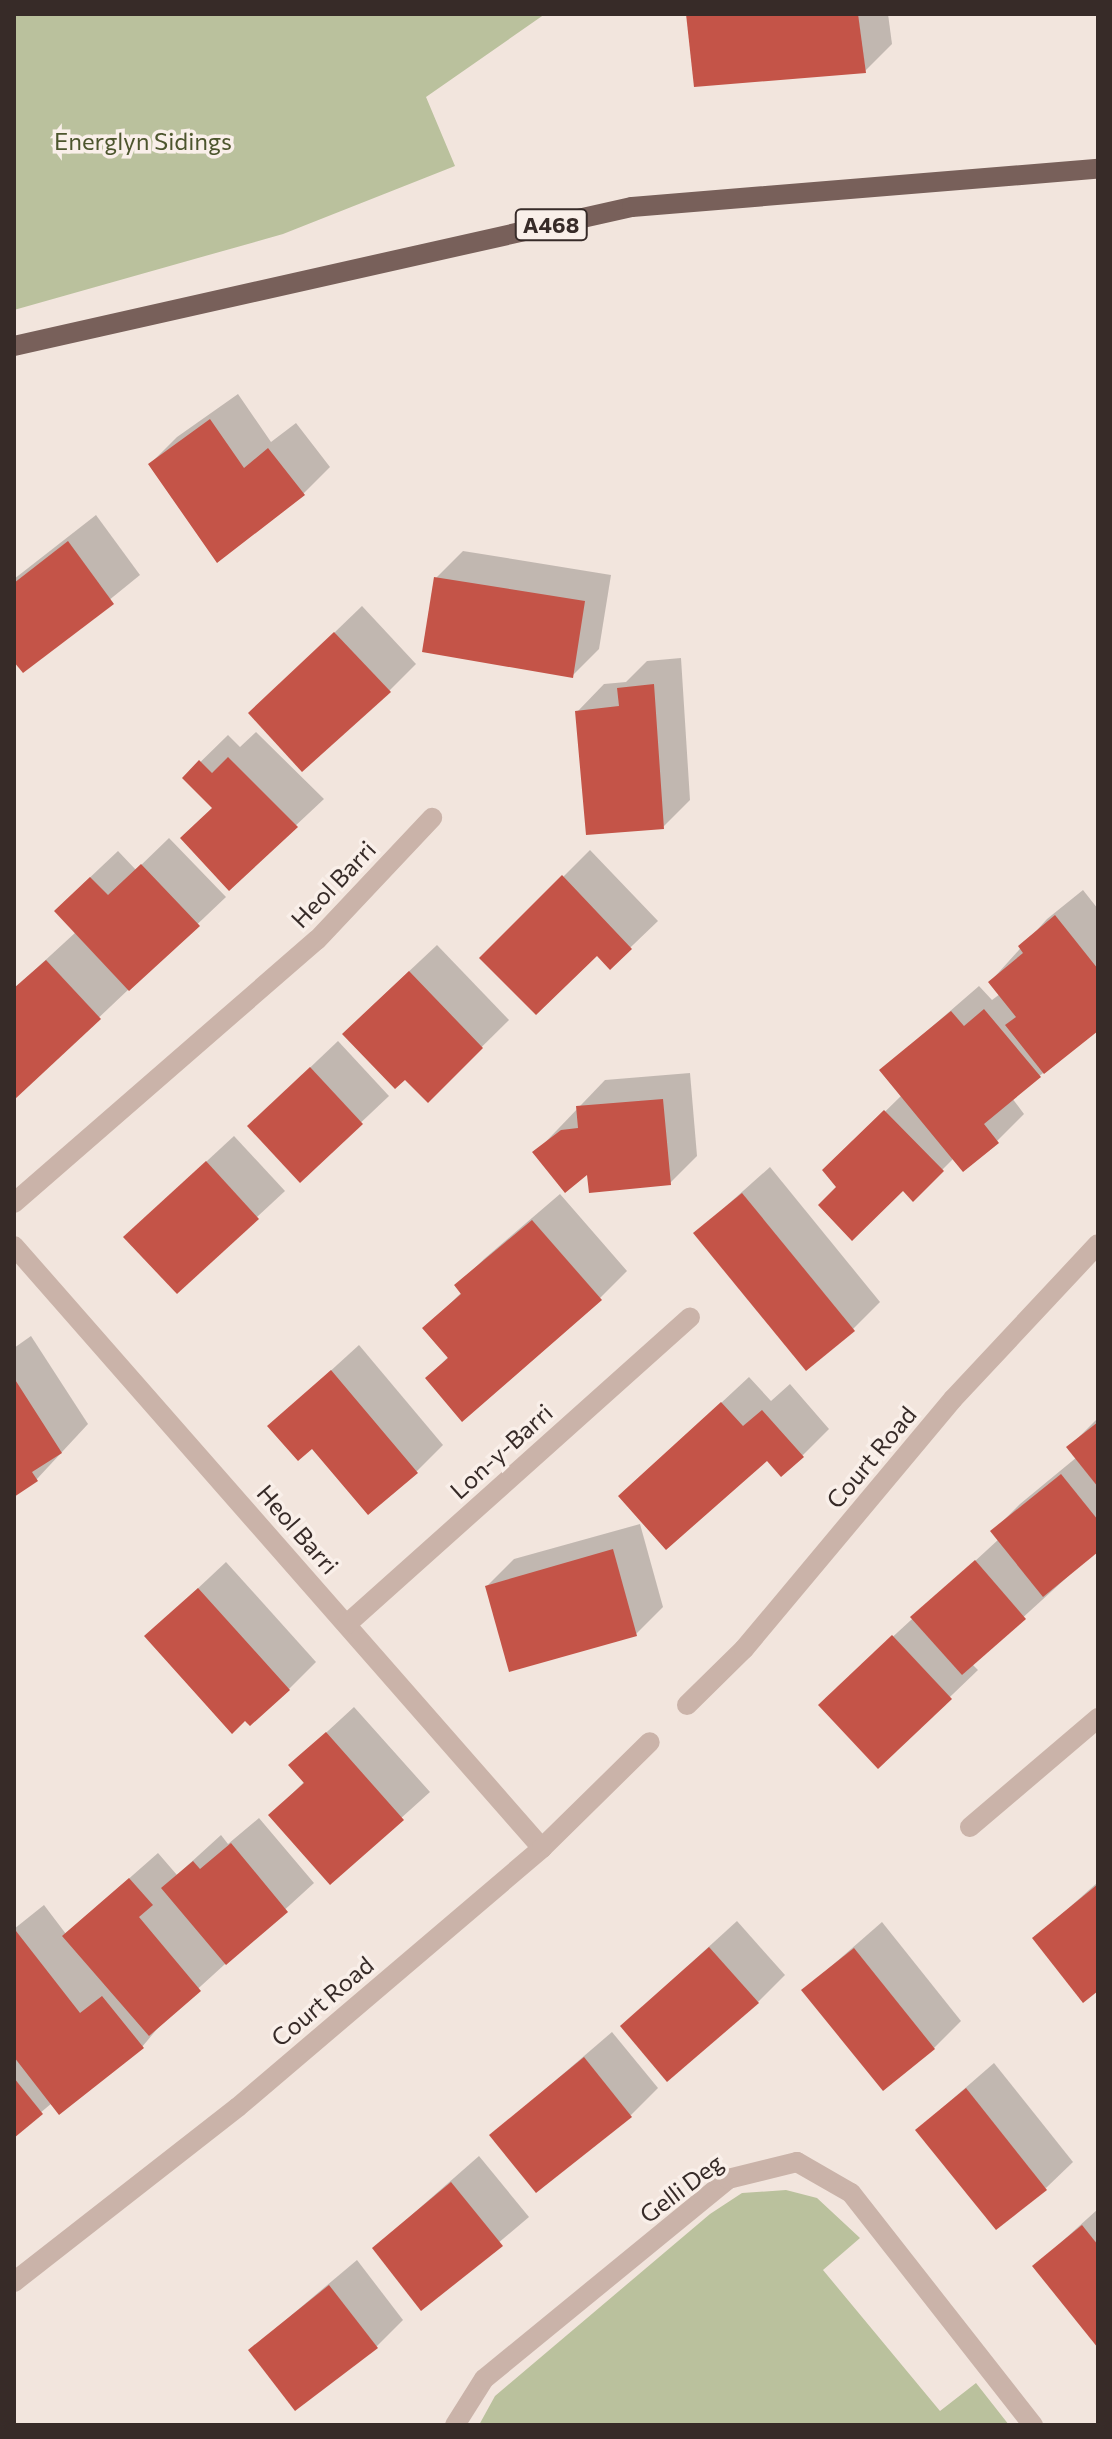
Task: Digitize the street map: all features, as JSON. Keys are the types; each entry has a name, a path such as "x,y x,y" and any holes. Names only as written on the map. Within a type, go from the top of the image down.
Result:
{"main road":[{"name":"A468","path":"14,346 632,207 1098,169"}],"street":[{"name":"Heol Barri","path":"14,1203 317,940 432,818"},
{"name":"Court Road","path":"687,1705 744,1649 953,1399 1098,1244"},
{"name":"Heol Barri","path":"14,1246 542,1848"},
{"name":"Lon-y-Barri","path":"347,1624 690,1317"},
{"path":"970,1827 1098,1718"},
{"name":"Court Road","path":"14,2282 238,2107 542,1848 650,1742"},
{"name":"Gelli Deg","path":"455,2425 484,2379 728,2179 797,2162 851,2193 1033,2425"}],"green space":[{"name":"Energlyn Sidings","path":"14,14 545,14 426,97 455,166 283,234 14,310"},
{"path":"786,2190 817,2198 860,2238 823,2270 940,2411 976,2383 1009,2425 479,2425 495,2396 710,2214 742,2193"}],"building":[{"path":"686,14 858,14 866,73 694,87"},
{"path":"210,419 244,468 268,448 305,495 217,563 148,464"},
{"path":"68,541 114,604 23,673 14,662 14,583"},
{"path":"434,577 585,601 573,678 422,652"},
{"path":"334,632 391,692 302,772 248,713"},
{"path":"654,684 664,829 586,835 575,711 619,706 617,688"},
{"path":"228,757 298,827 229,891 180,838 212,808 182,778 199,760 212,773"},
{"path":"141,864 200,926 129,991 54,911 90,877 108,895"},
{"path":"562,875 632,949 610,970 597,956 536,1015 479,958"},
{"path":"1055,915 1098,969 1098,1031 1044,1074 1005,1025 1016,1017 988,982 1023,953 1018,946"},
{"path":"46,960 101,1019 14,1100 14,988"},
{"path":"409,971 483,1048 428,1103 405,1080 395,1089 342,1034"},
{"path":"984,1009 1041,1077 984,1124 999,1143 963,1172 879,1070 951,1011 964,1026"},
{"path":"310,1067 363,1124 300,1183 247,1126"},
{"path":"663,1099 671,1185 589,1193 587,1175 565,1193 532,1152 561,1130 578,1128 576,1106"},
{"path":"884,1110 944,1171 913,1202 903,1191 852,1241 818,1205 836,1187 822,1170"},
{"path":"206,1161 259,1219 177,1294 123,1237"},
{"path":"742,1193 855,1331 806,1371 693,1233"},
{"path":"532,1220 602,1300 462,1422 425,1378 448,1358 422,1328 461,1294 454,1285"},
{"path":"331,1370 418,1473 368,1515 312,1449 298,1461 267,1426"},
{"path":"14,1378 62,1453 32,1472 38,1481 14,1497"},
{"path":"721,1402 743,1426 762,1410 804,1457 781,1477 767,1461 666,1550 618,1496"},
{"path":"1098,1422 1098,1487 1066,1447"},
{"path":"1061,1474 1098,1520 1098,1552 1043,1597 990,1531"},
{"path":"613,1549 637,1636 509,1672 485,1586"},
{"path":"975,1560 1026,1619 962,1675 910,1617"},
{"path":"198,1588 290,1690 250,1726 245,1721 232,1734 144,1636"},
{"path":"892,1635 952,1699 878,1769 818,1705"},
{"path":"326,1732 404,1820 330,1885 268,1815 304,1783 288,1765"},
{"path":"231,1843 288,1912 226,1965 161,1888 193,1861 200,1869"},
{"path":"129,1878 153,1905 139,1917 201,1991 149,2036 62,1936"},
{"path":"1098,1884 1098,1991 1083,2003 1032,1938"},
{"path":"16,1931 80,2013 102,1996 144,2048 59,2115 14,2057"},
{"path":"709,1947 759,2003 667,2082 620,2026"},
{"path":"854,1948 935,2049 883,2091 801,1990"},
{"path":"584,2057 632,2117 536,2193 489,2135"},
{"path":"14,2078 43,2114 14,2138"},
{"path":"966,2088 1047,2190 996,2230 915,2130"},
{"path":"451,2182 503,2246 421,2311 372,2248"},
{"path":"1082,2225 1098,2245 1098,2348 1032,2266"},
{"path":"329,2285 378,2348 295,2411 248,2350"}]}
